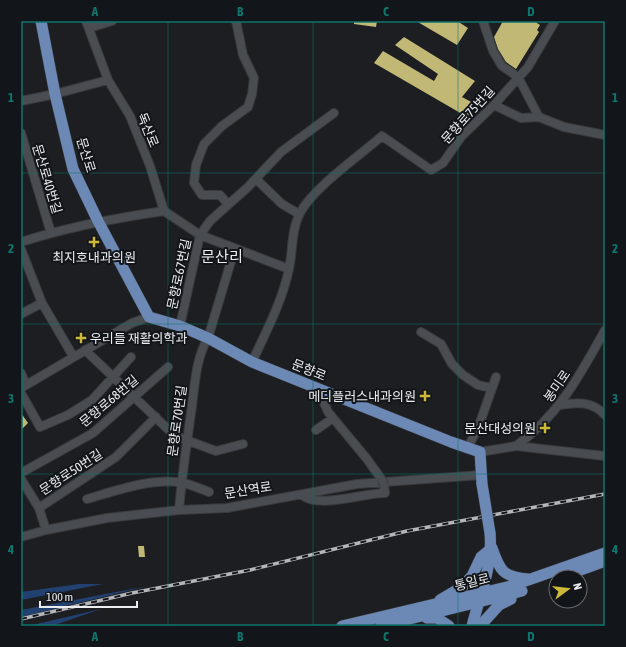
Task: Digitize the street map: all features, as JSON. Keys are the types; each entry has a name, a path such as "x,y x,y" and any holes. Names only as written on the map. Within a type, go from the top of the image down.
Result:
{"main road":[{"name":"문산로","path":"41,21 55,94 73,169 98,221 149,317"},
{"name":"문향로","path":"149,317 180,326 208,338 252,362 480,452"},
{"path":"480,452 482,479 492,548 498,567 508,576 533,580"},
{"path":"472,626 489,568 492,548"},
{"path":"436,605 440,599 458,590 467,582 481,557 492,548"},
{"name":"통일로","path":"381,626 421,617 479,599 605,552"},
{"path":"583,569 605,561"},
{"name":"통일로","path":"342,626 436,605 526,590 548,582"},
{"path":"480,626 499,605 520,595 526,590"},
{"path":"421,617 437,618 449,626"}],"street":[{"path":"87,24 112,21"},
{"path":"228,204 220,195 202,195 194,183 196,165 204,144 222,126 248,107 252,94 254,78 243,55 236,21"},
{"path":"483,21 490,45 502,66 518,77 539,117"},
{"name":"문향로75번길","path":"252,362 274,315 289,269 293,236 300,214 309,198 382,136 431,170 443,163 461,137 494,105 528,67 555,21"},
{"name":"독산로","path":"87,24 108,80 130,116 150,166 164,211"},
{"path":"21,101 108,80"},
{"path":"494,105 521,118 539,117 564,127 605,135"},
{"name":"문향로67번길","path":"180,326 200,235 210,222 228,204 256,179 292,143 334,113"},
{"name":"문산로40번길","path":"21,133 51,233"},
{"path":"256,179 282,204 300,214"},
{"path":"98,221 164,211 200,235 289,269"},
{"name":"문산로40번길","path":"21,242 98,221"},
{"name":"문향로70번길","path":"179,510 197,367 202,348 208,338 235,248"},
{"path":"21,249 42,304 73,356"},
{"path":"21,314 42,304"},
{"path":"21,373 23,386 132,323 149,317"},
{"name":"봉미로","path":"516,446 533,434 560,405 576,382 605,330"},
{"path":"422,332 441,344 452,364 463,375 478,385 491,388"},
{"path":"85,350 175,436 216,451 243,444"},
{"path":"21,393 40,427 68,415 92,400 132,357"},
{"name":"문향로68번길","path":"21,473 93,433 168,367"},
{"path":"468,447 478,428 496,377"},
{"path":"302,495 313,501 385,493 383,482 328,412 318,389"},
{"path":"560,405 579,402 597,407 605,415"},
{"name":"문향로50번길","path":"38,508 116,457 156,417"},
{"path":"316,430 333,418"},
{"path":"480,452 516,446 605,456"},
{"path":"21,479 38,508 46,530"},
{"name":"문산역로","path":"21,536 107,518 179,510 226,508 357,484 482,479"},
{"path":"87,499 127,487 156,482 182,483 209,492"}],"shaded area":[{"path":"79,584 103,584 21,600 21,592"},
{"path":"148,586 21,617 21,610"},
{"path":"101,609 52,626 28,626"}],"building":[{"path":"354,21 377,21 376,27 354,24"},
{"path":"416,21 457,21 468,28 457,45"},
{"path":"503,21 534,21 540,25 537,30 539,32 516,69 506,62 498,49 494,37"},
{"path":"404,37 475,81 462,97 475,104 469,118 374,63 383,51 434,81 438,74 395,45"},
{"path":"21,413 28,423 21,430"},
{"path":"138,546 144,546 145,557 139,557"}],"railway":[{"path":"21,619 132,593 250,570 407,531 605,494"}],"place":[{"name":"최지호내과의원","path":"94,242"},
{"name":"우리들 재활의학과","path":"81,338"},
{"name":"메디플러스내과의원","path":"425,396"},
{"name":"문산대성의원","path":"545,428"}],"district":[{"name":"문산리","path":"222,256"}]}
